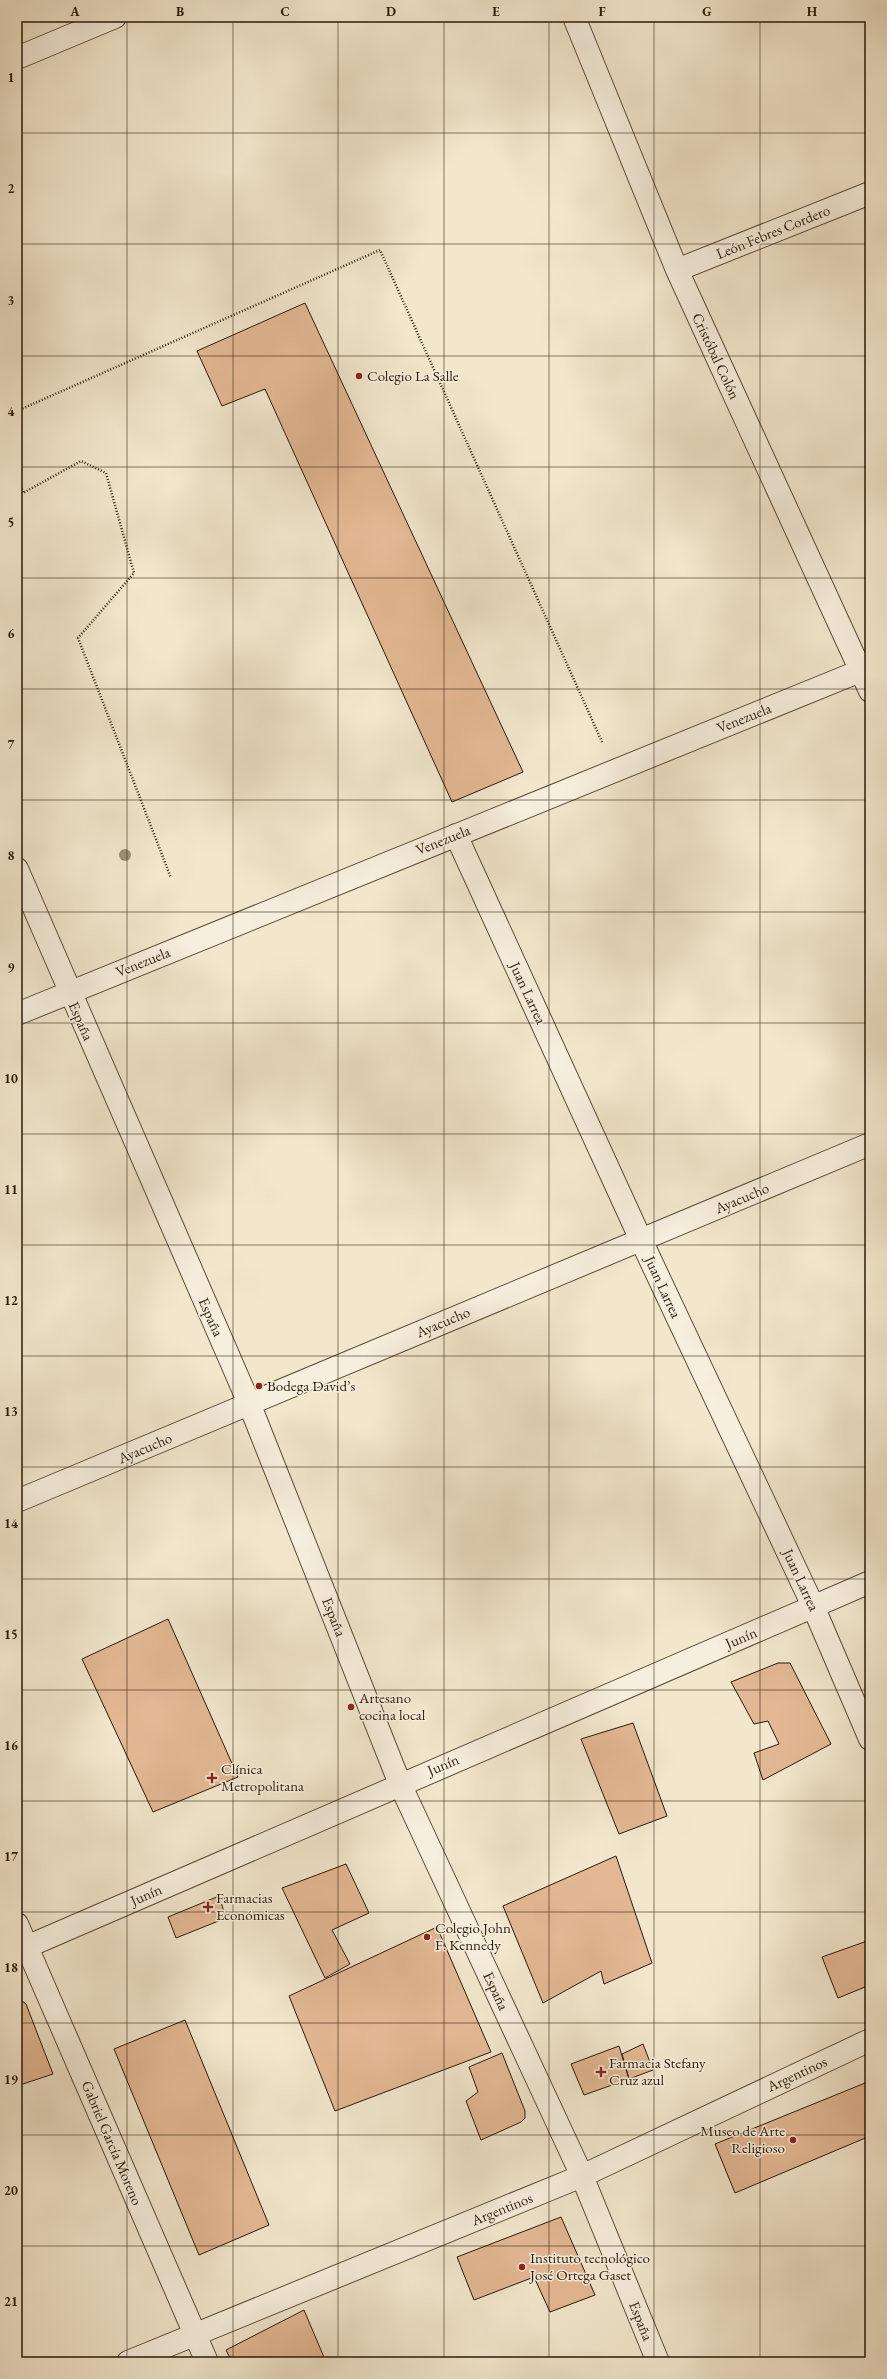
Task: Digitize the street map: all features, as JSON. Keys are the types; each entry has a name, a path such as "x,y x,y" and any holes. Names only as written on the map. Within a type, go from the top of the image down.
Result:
{"street":[{"path":"17,58 115,17"},
{"name":"Cristóbal Colón","path":"574,17 677,270 866,668 870,691"},
{"name":"León Febres Cordero","path":"677,270 870,193"},
{"name":"Venezuela","path":"17,1014 866,668"},
{"name":"Juan Larrea","path":"456,835 641,1240 813,1606 870,1739"},
{"name":"España","path":"17,869 69,993 249,1403 400,1784 582,2176 658,2362"},
{"name":"Ayacucho","path":"17,1501 870,1144"},
{"name":"Junín","path":"22,1949 400,1784 870,1582"},
{"name":"Gabriel García Moreno","path":"17,1924 22,1949 207,2362"},
{"name":"Argentinos","path":"128,2362 582,2176 870,2040"}],"path":[{"path":"17,411 380,250 615,770"},
{"path":"17,470 23,493 81,462 106,472 134,573 78,638 171,878"}],"building":[{"name":"Colegio La Salle","path":"305,303 523,772 452,802 265,389 222,406 197,351"},
{"path":"168,1619 238,1777 153,1812 82,1659"},
{"path":"778,1663 790,1663 831,1744 763,1780 754,1753 779,1744 768,1721 754,1724 731,1682"},
{"path":"633,1723 667,1816 619,1834 581,1739"},
{"path":"616,1856 652,1963 604,1984 601,1971 543,2003 503,1906"},
{"path":"346,1864 369,1913 332,1930 350,1964 325,1978 282,1888"},
{"name":"Farmacias Económicas","path":"219,1896 226,1918 176,1938 168,1917"},
{"path":"870,1912 870,1925 866,1913"},
{"name":"Colegio John F. Kennedy","path":"437,1927 491,2052 335,2111 289,1996"},
{"path":"870,1940 870,1985 838,1998 822,1957"},
{"path":"17,1997 26,2004 53,2074 17,2086"},
{"path":"185,2020 269,2225 199,2255 114,2049"},
{"path":"643,2044 653,2070 629,2079 622,2054"},
{"name":"Farmacia Stefany Cruz azul","path":"619,2046 629,2079 584,2095 571,2064"},
{"path":"502,2053 525,2111 525,2118 521,2122 481,2140 466,2101 478,2092 469,2067"},
{"name":"Museo de Arte Religioso","path":"870,2081 870,2136 735,2193 715,2144"},
{"name":"Instituto tecnológico José Ortega Gaset","path":"561,2217 595,2295 550,2312 534,2277 474,2300 457,2257"},
{"path":"304,2310 326,2362 232,2362 226,2350"}],"place":[{"name":"Colegio La Salle","path":"359,376"},
{"name":"Bodega David’s","path":"259,1386"},
{"name":"Artesano cocina local","path":"351,1707"},
{"name":"Clínica Metropolitana","path":"212,1778"},
{"name":"Farmacias Económicas","path":"208,1907"},
{"name":"Colegio John F. Kennedy","path":"427,1937"},
{"name":"Farmacia Stefany Cruz azul","path":"601,2072"},
{"name":"Museo de Arte Religioso","path":"793,2140"},
{"name":"Instituto tecnológico José Ortega Gaset","path":"522,2267"}]}
